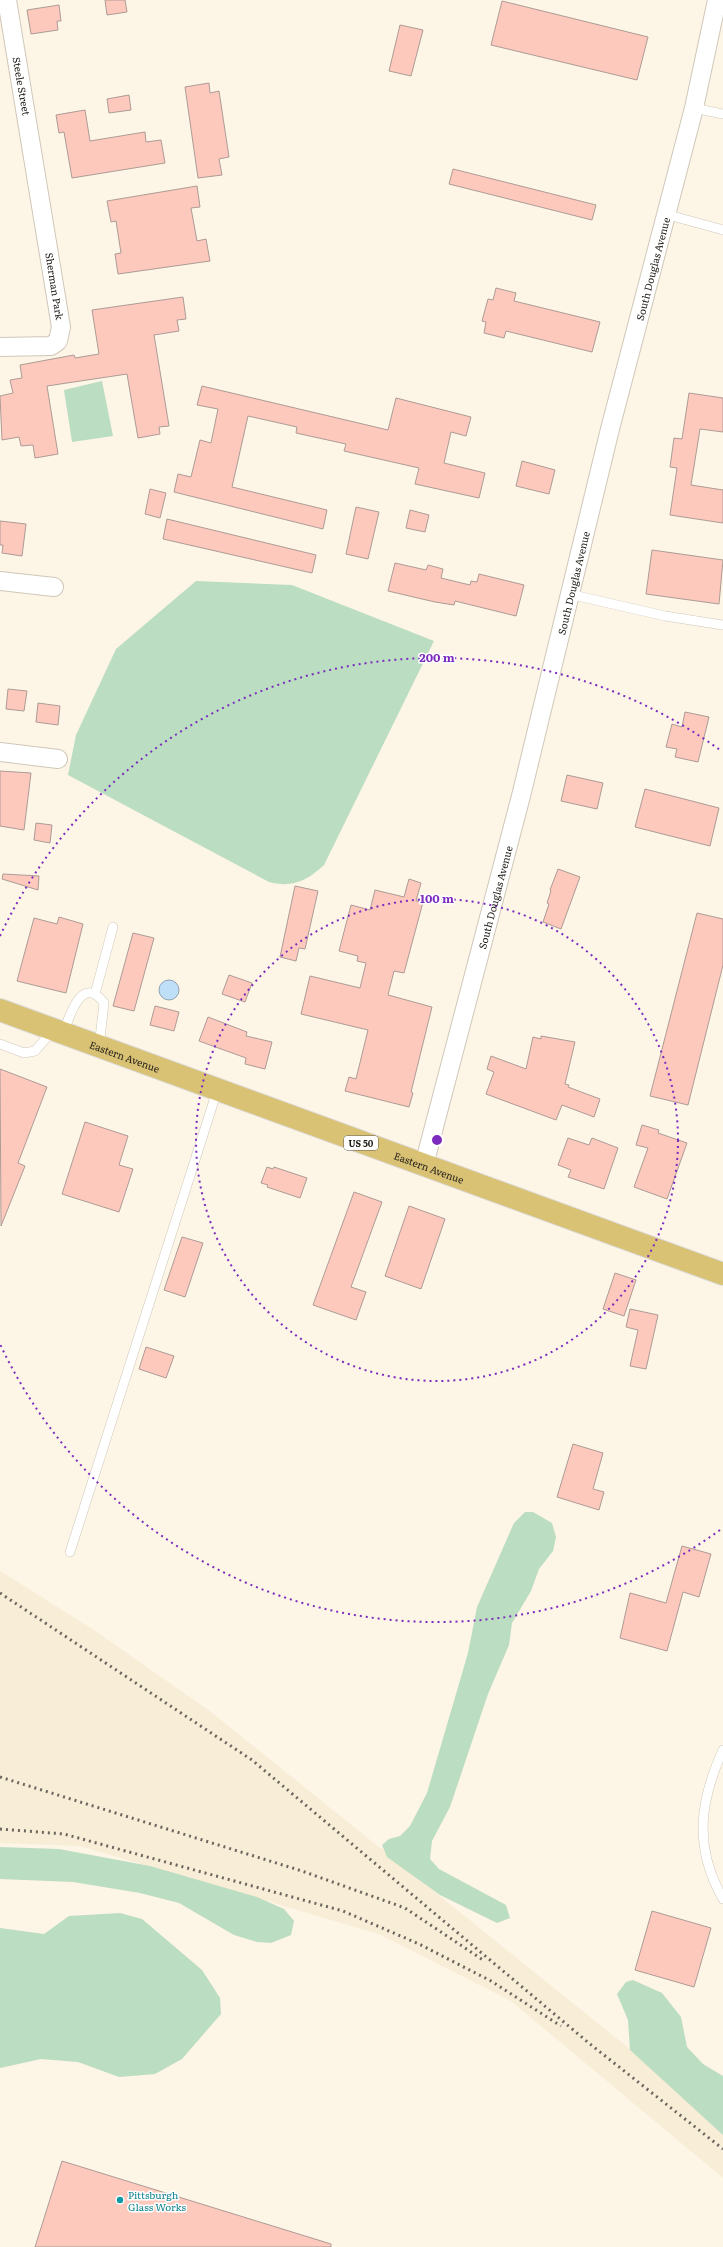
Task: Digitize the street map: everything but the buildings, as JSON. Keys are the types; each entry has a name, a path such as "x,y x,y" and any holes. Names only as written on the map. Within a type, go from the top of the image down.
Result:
{"main road":[{"name":"Eastern Avenue","path":"0,1010 723,1274"}],"street":[{"name":"Steele Street","path":"7,0 36,172"},
{"name":"South Douglas Avenue","path":"424,1165 519,803 569,594 665,214 717,24 717,0"},
{"name":"Sherman Park","path":"0,348 52,346 61,336 59,312 36,172"},
{"path":"0,580 54,587"},
{"path":"0,752 58,759"}],"lane":[{"path":"694,108 723,114"},
{"path":"665,214 723,230"},
{"path":"569,594 665,616 723,625"},
{"path":"95,994 114,928"},
{"path":"0,1044 24,1053 35,1051 58,1032 77,1000 83,995 95,994 99,996 104,1003 99,1047"},
{"path":"70,1552 217,1090"},
{"path":"723,1750 712,1775 704,1813 702,1842 718,1890 723,1899"}],"shaded area":[{"path":"0,1571 91,1628 211,1712 723,2124 723,2178 511,2001 379,1934 80,1846 0,1843"}],"green space":[{"path":"102,381 113,436 72,442 64,390"},
{"path":"196,581 292,585 434,641 324,865 318,871 299,882 277,884 269,882 68,775 76,735 116,649"},
{"path":"525,1512 533,1512 552,1523 556,1537 553,1551 539,1569 531,1591 512,1623 509,1645 488,1694 450,1807 432,1841 430,1859 439,1869 506,1905 510,1918 497,1923 440,1895 387,1857 382,1845 389,1839 400,1836 410,1826 427,1793 468,1653 477,1607 514,1523"},
{"path":"0,1847 59,1849 150,1866 257,1897 284,1909 294,1921 291,1935 271,1943 257,1942 234,1935 179,1903 140,1893 73,1882 0,1879"},
{"path":"120,1913 142,1919 202,1970 220,1998 221,2014 182,2059 155,2074 119,2077 78,2062 41,2059 0,2068 0,1928 44,1934 69,1916"},
{"path":"633,1980 662,1993 681,2017 687,2047 703,2064 723,2076 723,2135 630,2050 628,2020 617,1994 626,1982"}],"water":[{"path":"169,980 176,983 179,990 176,997 169,1000 162,997 159,990 162,983"}],"railway":[{"path":"0,1593 252,1760 590,2044 723,2149"},
{"path":"0,1777 302,1871 405,1908 483,1960"},
{"path":"0,1829 64,1834 343,1911 419,1944 491,1981 561,2026"}],"place":[{"name":"Pittsburgh Glass Works","path":"120,2200"}]}
